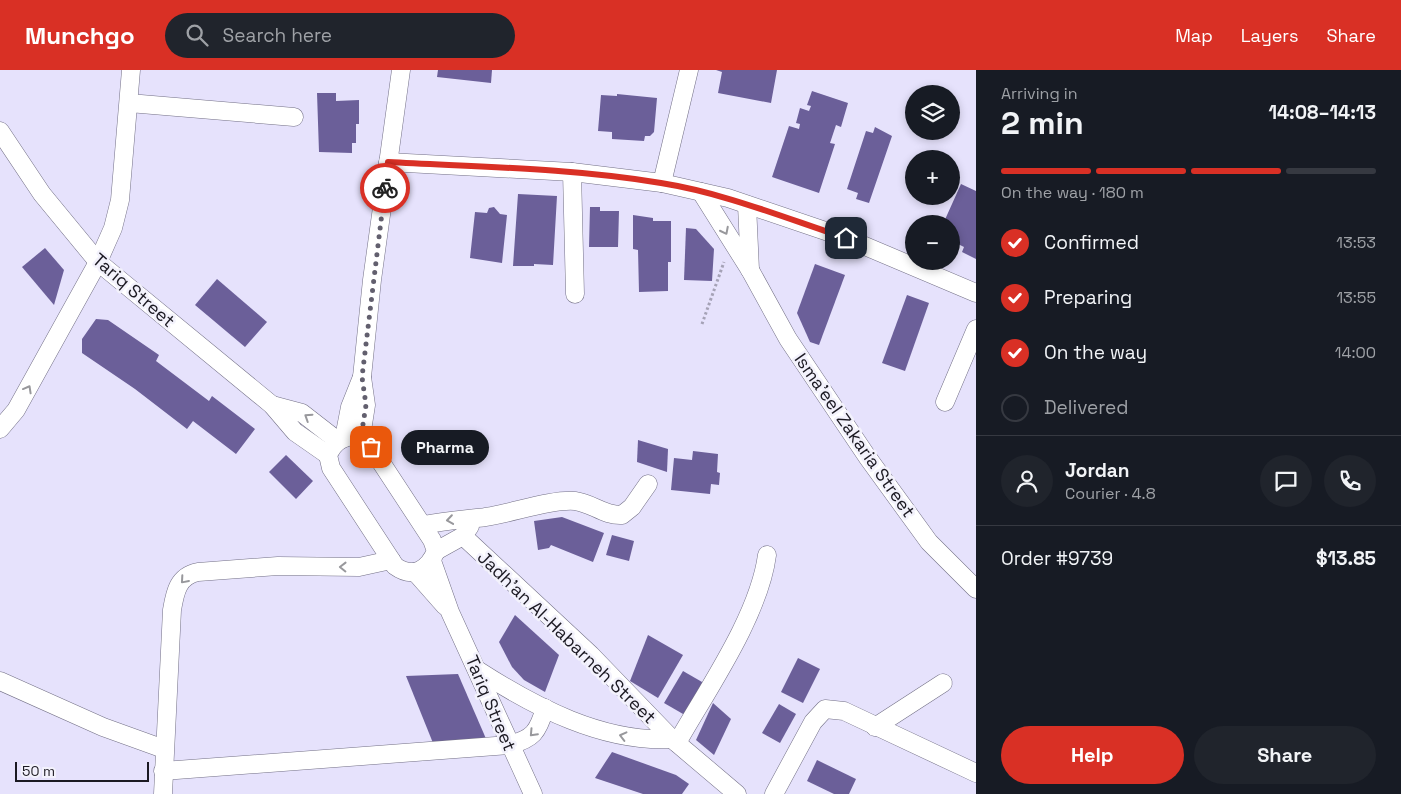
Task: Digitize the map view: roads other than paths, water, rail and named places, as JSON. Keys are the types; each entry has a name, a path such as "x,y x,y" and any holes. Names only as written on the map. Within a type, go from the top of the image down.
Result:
{"street":[{"path":"0,429 16,410 98,262 113,228 120,200 131,70"},
{"path":"343,443 350,407 362,377 372,280 401,70"},
{"path":"662,183 689,70"},
{"path":"129,103 294,117"},
{"name":"Tariq Street","path":"0,131 42,194 98,262 272,405 302,412 343,443 371,447 424,525 450,612 479,671 509,745 533,794"},
{"path":"388,162 572,172 662,183 747,205 846,238 976,293"},
{"path":"572,172 575,294"},
{"name":"Isma’eel Zakaria Street","path":"701,192 750,270 788,339 868,458 929,542 976,589"},
{"name":"Isma’eel Zakaria Street","path":"747,205 750,270"},
{"path":"945,402 976,329"},
{"name":"Tariq Street","path":"343,443 331,468 391,560 401,570 415,572 450,612"},
{"path":"424,525 575,501 585,503 609,514 622,515 632,507 648,484"},
{"path":"415,572 421,570 434,556 463,536 477,518"},
{"name":"Jadh’an Al-Habarneh Street","path":"463,536 591,655 674,741 734,793"},
{"path":"674,741 742,625 761,584 767,555"},
{"path":"163,794 172,610 175,591 189,574 278,566 360,567 391,560"},
{"name":"Jadh’an Al-Habarneh Street","path":"479,671 510,691 544,708 592,727 625,737 674,741"},
{"path":"0,681 103,727 164,749"},
{"path":"875,727 943,683"},
{"path":"163,771 509,745 524,741 534,734 541,720 544,708"},
{"path":"774,794 814,722 825,709 844,712 976,773"}],"place":[{"name":"Pharma","path":"371,447"}]}
